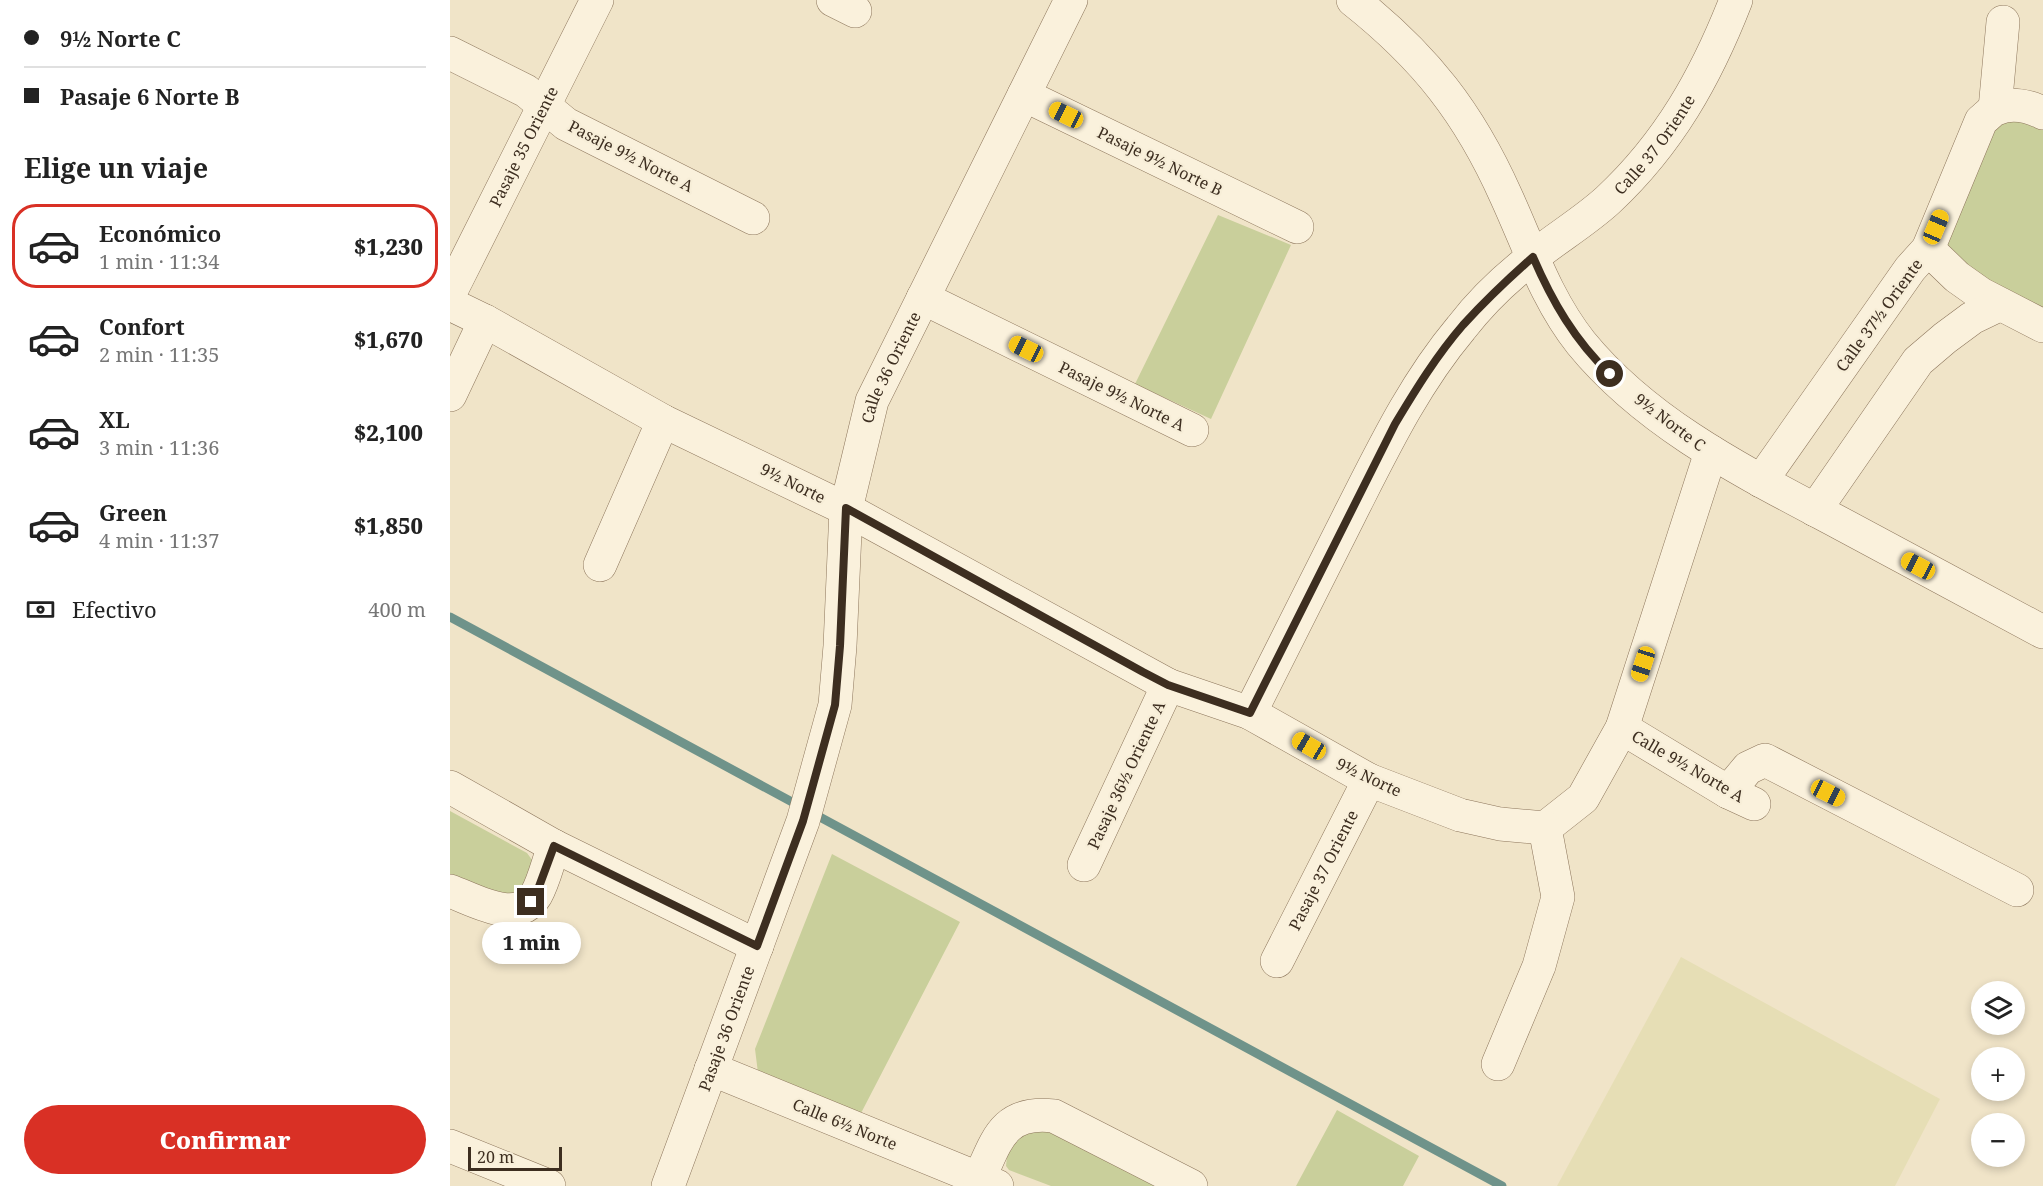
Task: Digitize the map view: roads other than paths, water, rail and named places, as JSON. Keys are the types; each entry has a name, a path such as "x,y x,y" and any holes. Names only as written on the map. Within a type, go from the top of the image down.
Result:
{"street":[{"name":"Pasaje 35 Oriente","path":"450,293 597,0"},
{"name":"Calle 36 Oriente","path":"819,767 835,705 846,508 872,401 1071,0"},
{"name":"9½ Norte C","path":"1353,0 1381,22 1412,52 1465,118 1496,175 1546,288 1563,317 1599,364 1642,403 1711,452 2043,632"},
{"name":"Calle 37 Oriente","path":"1533,257 1572,230 1607,201 1639,168 1664,137 1687,105 1706,70 1736,0"},
{"path":"2003,22 1995,109 2014,105 2033,108 2043,113"},
{"name":"Pasaje 9½ Norte A","path":"450,53 526,91 566,124 753,218"},
{"name":"Pasaje 9½ Norte B","path":"1024,95 1297,227"},
{"name":"Calle 37½ Oriente","path":"1761,481 1910,268 1928,249 1981,121 1995,109"},
{"path":"1928,249 1957,278 1999,305 2043,326"},
{"path":"1250,713 1395,424 1416,390 1462,326 1533,257"},
{"name":"Pasaje 9½ Norte A","path":"923,298 1192,430"},
{"name":"9½ Norte","path":"450,304 485,321 663,421 846,508 1168,685 1250,713 1369,780 1460,815 1500,824 1545,828"},
{"path":"1815,510 1918,361 1972,318 1999,305"},
{"path":"450,394 485,321"},
{"path":"600,565 663,421"},
{"path":"1498,1064 1539,966 1558,897 1545,828 1583,798 1622,728 1711,452"},
{"name":"Pasaje 36½ Oriente A","path":"1084,865 1168,685"},
{"name":"Calle 9½ Norte A","path":"1622,728 1741,798 1748,768 1766,760 2017,890"},
{"name":"Pasaje 36 Oriente","path":"668,1186 803,821 819,767"},
{"name":"Pasaje 37 Oriente","path":"1277,961 1369,780"},
{"path":"450,787 554,846 757,946"},
{"path":"450,891 501,910 512,911 522,908 531,902 537,892 554,846"},
{"name":"Calle 6½ Norte","path":"711,1069 988,1182 996,1143 1008,1125 1023,1117 1040,1114 1054,1116 1191,1186"},
{"path":"450,1146 549,1186"}],"waterway":[{"path":"450,617 1502,1186"}]}
